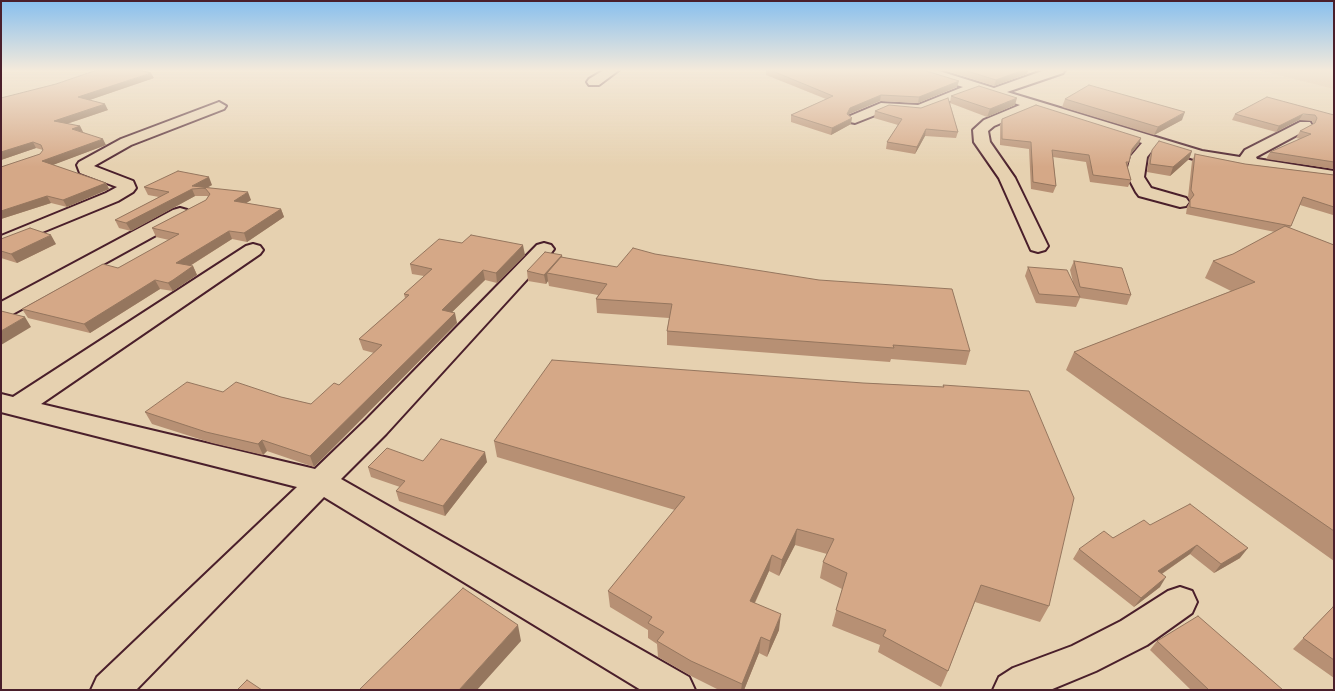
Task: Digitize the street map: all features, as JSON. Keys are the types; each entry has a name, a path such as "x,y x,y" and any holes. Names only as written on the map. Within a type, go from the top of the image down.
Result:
{"street":[{"path":"855,119 886,106 918,109 936,102"},
{"path":"1028,102 1200,156 1334,176"},
{"path":"1034,104 989,122 980,130 982,142 1006,178 1038,246"},
{"path":"1,243 112,197 127,188 127,185 86,168 85,165 126,142 219,106"},
{"path":"1251,163 1248,156 1251,153 1305,125"},
{"path":"1152,141 1139,156 1136,177 1145,192 1180,202"},
{"path":"1,311 193,207"},
{"path":"110,690 322,482 544,249"},
{"path":"9,405 253,250"},
{"path":"9,405 322,482 676,690"},
{"path":"1012,690 1026,681 1083,659 1134,634 1180,602"}],"building":[{"path":"1,102 98,102 105,104 54,121 80,126 72,129 103,139 42,161 106,183 63,200 47,196 1,211 1,167 40,154 43,150 41,145 33,142 1,152"},
{"path":"819,102 864,102 850,108 847,114 852,118 832,128 791,115"},
{"path":"937,102 949,102 958,132 926,129 917,147 887,142 902,119 875,111 889,105 921,108"},
{"path":"970,102 1007,102 990,109"},
{"path":"1076,102 1150,102 1185,112 1158,127"},
{"path":"1257,102 1287,102 1334,115 1334,162 1270,152 1311,134 1300,131 1315,123 1317,118 1315,115 1303,114 1279,126 1235,114"},
{"path":"1036,105 1141,138 1132,149 1129,162 1126,162 1131,180 1093,175 1089,155 1052,150 1056,186 1033,182 1031,142 1002,139 1002,119"},
{"path":"1159,141 1192,151 1173,167 1150,164 1152,150"},
{"path":"1195,154 1245,164 1334,175 1334,207 1303,197 1291,226 1190,207 1190,200 1194,195 1191,190"},
{"path":"178,171 209,177 192,186 248,192 234,201 281,209 244,233 229,231 176,263 193,266 173,280 168,283 155,280 84,324 22,309 103,264 118,268 179,234 152,228 206,200 210,194 205,188 192,189 126,223 115,220 169,192 144,187"},
{"path":"1285,226 1334,245 1334,531 1074,352 1255,282 1213,261 1233,254"},
{"path":"30,228 51,235 11,254 1,251 1,239"},
{"path":"471,235 523,245 496,273 483,270 442,310 455,313 310,456 262,440 258,444 206,432 145,412 187,382 223,392 236,382 281,397 311,404 334,383 339,385 382,345 359,339 409,295 404,294 432,269 410,264 439,239 462,243"},
{"path":"633,248 655,254 819,280 952,289 970,351 893,345 894,348 667,331 672,304 596,299 607,284 547,273 561,257 617,267"},
{"path":"545,252 562,255 544,275 527,271"},
{"path":"1074,261 1122,268 1131,295 1080,287"},
{"path":"1028,267 1067,270 1080,297 1039,294"},
{"path":"1,311 25,317 1,331"},
{"path":"552,360 863,383 944,387 943,385 1029,391 1074,498 1049,606 981,585 948,671 883,636 886,630 836,610 847,573 823,562 834,539 797,529 782,560 772,555 750,601 781,614 770,641 761,637 742,684 691,661 657,641 664,632 648,623 652,617 608,591 685,497 494,441"},
{"path":"441,439 485,452 443,506 396,491 405,481 368,467 387,448 423,461"},
{"path":"1190,504 1248,548 1221,564 1197,545 1158,571 1166,577 1141,598 1079,549 1104,531 1113,538 1144,520 1150,525"},
{"path":"463,588 518,625 459,690 359,690"},
{"path":"1334,608 1334,660 1303,638"},
{"path":"1198,616 1283,690 1209,690 1157,641"},
{"path":"247,680 262,690 237,690"}]}
